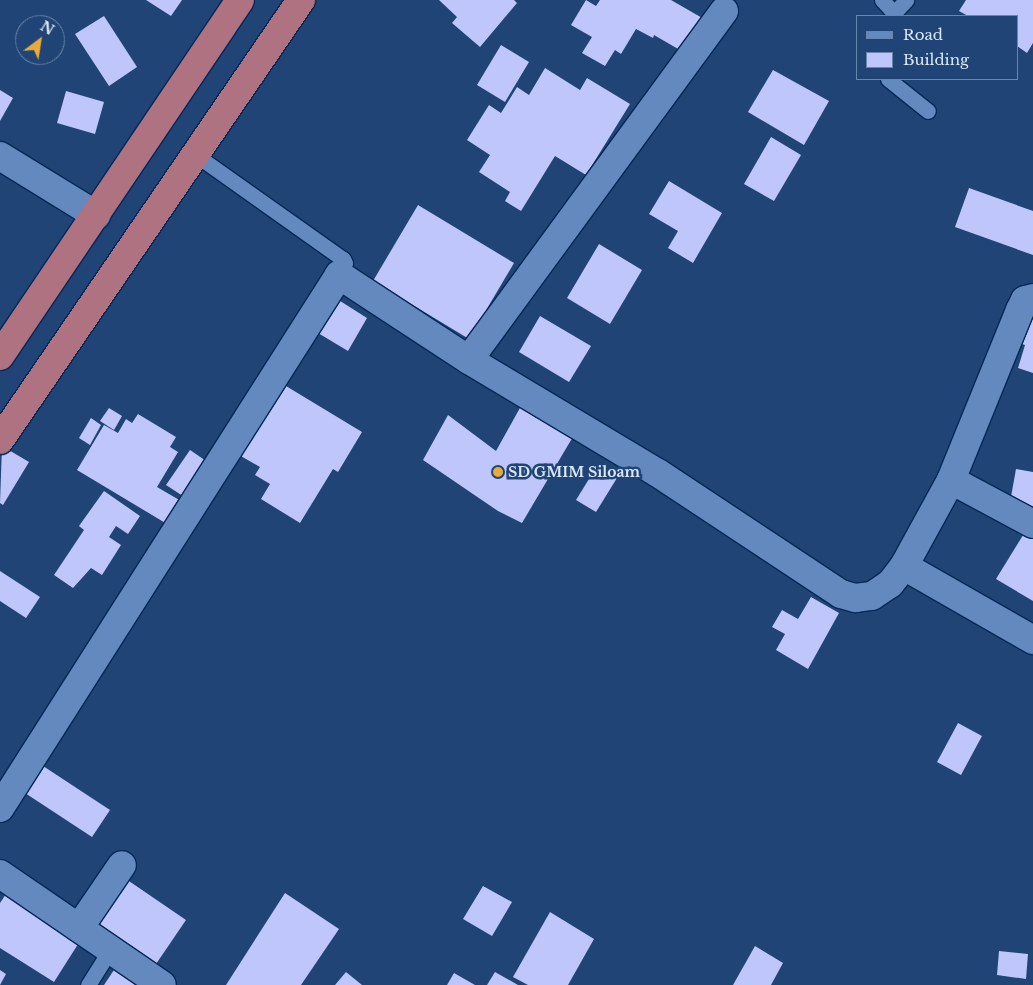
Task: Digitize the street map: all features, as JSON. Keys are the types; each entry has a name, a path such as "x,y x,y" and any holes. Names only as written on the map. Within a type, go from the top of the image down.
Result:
{"highway":[{"path":"0,356 240,0"},
{"path":"0,440 301,0"}],"street":[{"path":"469,360 724,11"},
{"path":"0,156 96,215"},
{"path":"0,808 339,275 469,360 658,473 842,594 855,598 872,596 890,584 904,566 951,480 1020,310 1025,300 1033,298"},
{"path":"951,480 1033,524"},
{"path":"904,566 1033,640"},
{"path":"79,928 122,866"},
{"path":"0,874 162,985"}],"lane":[{"path":"882,0 894,14 906,0"},
{"path":"889,80 928,111"},
{"path":"196,156 343,259 345,263 339,275"},
{"path":"88,985 110,950"}],"building":[{"path":"146,0 182,0 171,16"},
{"path":"439,0 514,0 517,3 480,47 452,23 457,17"},
{"path":"586,0 596,6 600,0 671,0 704,19 685,53 654,35 653,38 636,29 621,54 615,50 605,66 582,53 592,37 571,25"},
{"path":"966,0 1033,0 1033,43 1027,53 1018,47 1018,15 966,15 959,11"},
{"path":"104,16 137,67 109,86 75,34"},
{"path":"501,45 529,62 505,102 477,85"},
{"path":"545,68 580,90 587,78 630,104 586,175 555,156 521,211 505,201 510,192 479,172 490,155 467,140 489,105 501,113 517,87 529,95"},
{"path":"773,70 829,101 804,145 748,112"},
{"path":"0,90 13,98 0,121"},
{"path":"66,91 104,102 95,134 57,123"},
{"path":"771,137 801,155 774,201 744,184"},
{"path":"669,181 722,213 693,263 668,248 678,231 649,214"},
{"path":"969,188 1033,211 1033,255 955,227"},
{"path":"418,205 514,263 469,339 373,281"},
{"path":"599,244 642,270 610,324 567,298"},
{"path":"337,299 367,318 348,351 318,333"},
{"path":"1033,314 1033,373 1018,368 1025,345 1016,342"},
{"path":"540,316 591,346 569,382 519,352"},
{"path":"281,383 362,432 338,472 333,469 300,523 261,499 270,484 255,475 260,467 239,455"},
{"name":"SD GMIM Siloam","path":"521,406 536,418 539,413 574,435 522,523 498,511 423,460 448,415 496,451"},
{"path":"109,408 122,416 114,430 100,421"},
{"path":"138,414 176,437 170,447 178,452 157,487 181,501 167,524 77,470 104,425 118,433 126,419 132,423"},
{"path":"91,418 101,425 90,445 79,438"},
{"path":"2,446 29,462 3,505 0,503"},
{"path":"190,450 215,467 192,502 166,485"},
{"path":"597,466 617,478 596,512 576,500"},
{"path":"1016,469 1033,472 1033,513 1009,508"},
{"path":"104,491 140,516 128,534 116,526 109,537 121,545 102,575 91,568 73,588 54,575 84,530 79,526"},
{"path":"1025,532 1033,537 1033,601 996,579"},
{"path":"0,571 40,597 26,618 0,601"},
{"path":"811,597 839,613 808,669 776,650 785,634 772,627 782,610 798,619"},
{"path":"958,723 982,736 961,775 937,762"},
{"path":"40,764 110,810 92,837 22,791"},
{"path":"126,879 186,920 154,967 94,926"},
{"path":"483,886 512,902 492,936 463,919"},
{"path":"285,893 339,929 301,985 226,985"},
{"path":"6,894 80,941 54,982 0,948 0,903"},
{"path":"550,912 594,939 568,985 528,985 513,977"},
{"path":"755,946 783,963 771,985 733,985"},
{"path":"999,951 1028,954 1026,979 997,975"},
{"path":"118,964 151,985 104,985"},
{"path":"0,970 6,974 0,985"},
{"path":"346,972 362,985 335,985"},
{"path":"495,972 518,985 487,985"},
{"path":"454,973 475,985 447,985"}],"place":[{"name":"SD GMIM Siloam","path":"498,472"}]}
